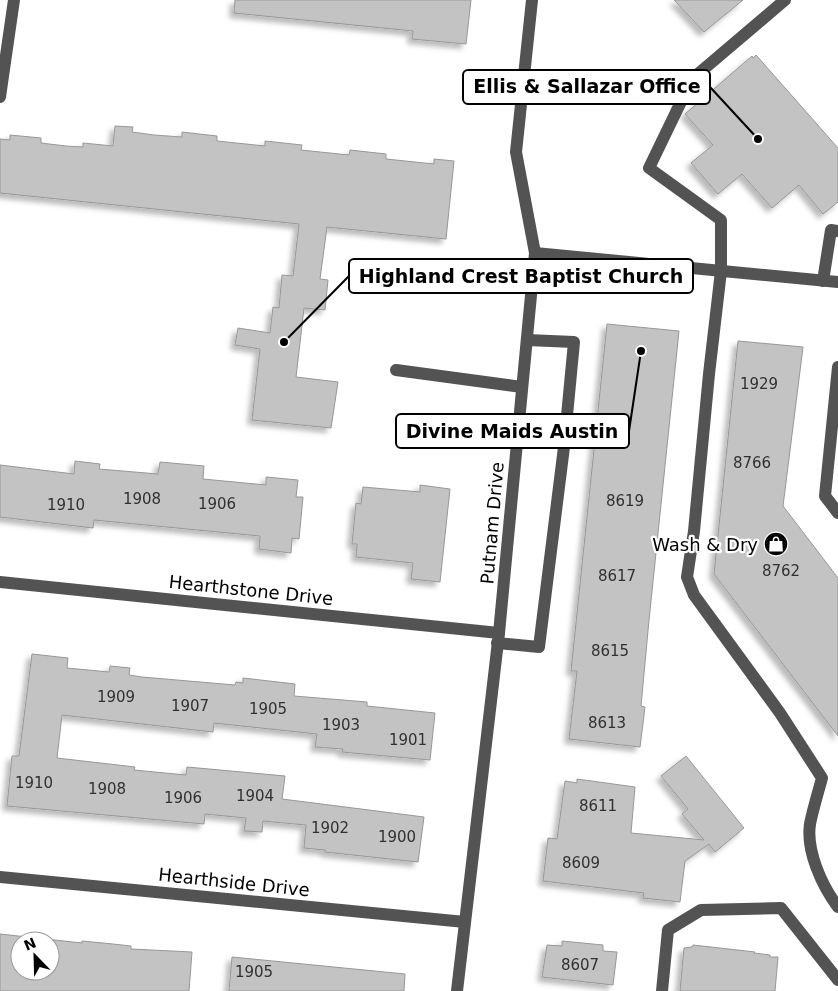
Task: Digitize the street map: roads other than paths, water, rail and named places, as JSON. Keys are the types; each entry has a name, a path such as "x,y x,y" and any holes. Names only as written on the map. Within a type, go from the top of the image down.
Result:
{"street":[{"path":"0,97 14,0"},
{"name":"Putnam Drive","path":"457,991 498,638 535,253 516,152 532,0"},
{"path":"785,0 692,80 650,168 721,220 721,271 694,531 687,577 694,595 780,713 822,778 810,825 812,853 826,892 838,907"},
{"path":"823,281 831,230 838,231"},
{"path":"535,253 838,282"},
{"name":"Hearthstone Drive","path":"0,582 498,638 539,647 564,446 574,342 527,340"},
{"path":"838,367 825,496 838,513"},
{"path":"396,370 522,387"},
{"name":"Hearthside Drive","path":"0,876 465,922"},
{"path":"662,991 668,930 701,910 781,908 838,980"}],"place":[{"name":"Ellis & Sallazar Office","path":"758,139"},
{"name":"Highland Crest Baptist Church","path":"284,342"},
{"name":"Divine Maids Austin","path":"641,351"},
{"name":"Wash & Dry","path":"776,544"}]}
